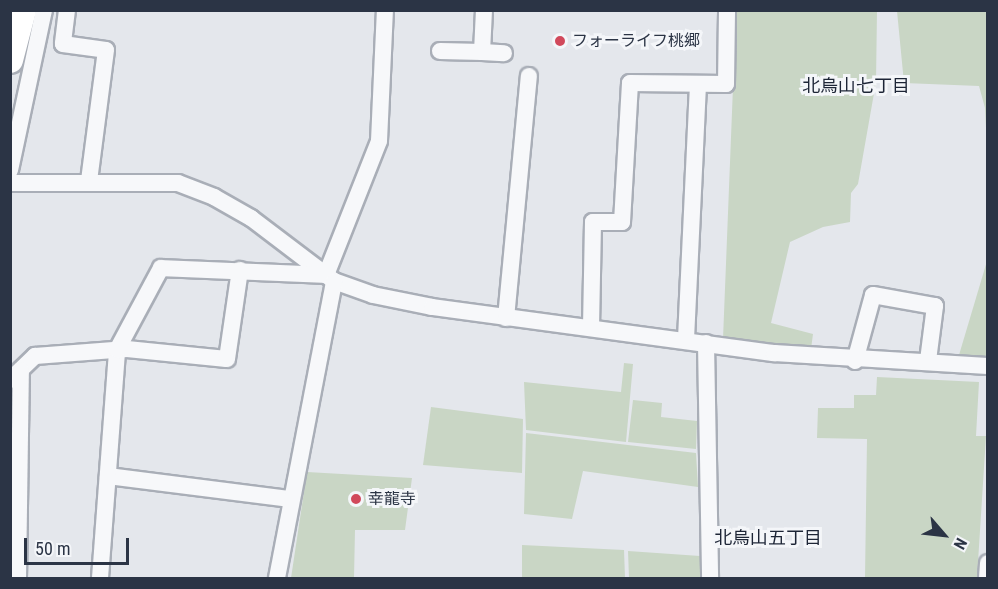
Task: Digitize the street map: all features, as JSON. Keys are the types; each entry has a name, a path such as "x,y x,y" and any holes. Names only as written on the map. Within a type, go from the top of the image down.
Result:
{"highway":[{"path":"10,60 23,10"}],"street":[{"path":"10,170 44,10"},
{"path":"67,10 63,44 106,50 89,182"},
{"path":"278,579 289,500 330,278 379,141 385,10"},
{"path":"482,52 484,10"},
{"path":"591,327 593,222 622,222 630,83 726,84 727,10"},
{"path":"440,51 504,52"},
{"path":"506,318 529,76"},
{"path":"686,339 698,84"},
{"path":"10,183 178,183 214,197 251,218 330,278"},
{"path":"100,579 117,350 161,268 240,270 330,278 383,297 506,318 855,361 987,366"},
{"path":"18,579 16,375 34,356 117,350 227,359 240,270"},
{"path":"855,361 873,295 935,306 928,362"},
{"path":"706,343 710,579"},
{"path":"108,477 289,500"},
{"path":"987,563 987,579"}],"green space":[{"path":"736,11 877,11 876,82 858,184 851,193 850,222 823,227 790,242 771,323 813,334 811,349 723,339"},
{"path":"897,11 987,11 987,148 985,108 979,86 904,83"},
{"path":"987,261 987,360 959,355"},
{"path":"624,363 633,364 626,442 526,430 524,382 621,392"},
{"path":"877,377 979,382 976,436 986,436 977,578 865,578 867,439 817,438 818,408 854,408 854,395 876,395"},
{"path":"633,400 662,403 661,417 697,421 696,449 628,442"},
{"path":"431,407 523,419 522,473 423,465"},
{"path":"526,433 696,453 698,487 583,471 572,519 524,514"},
{"path":"307,472 412,478 405,530 355,530 354,578 291,578"},
{"path":"522,545 624,550 625,578 522,578"},
{"path":"628,551 700,556 701,578 629,578"}],"place":[{"name":"フォーライフ桃郷","path":"560,41"},
{"name":"幸龍寺","path":"356,499"}],"district":[{"name":"北烏山七丁目","path":"856,86"},
{"name":"北烏山五丁目","path":"768,538"}]}
